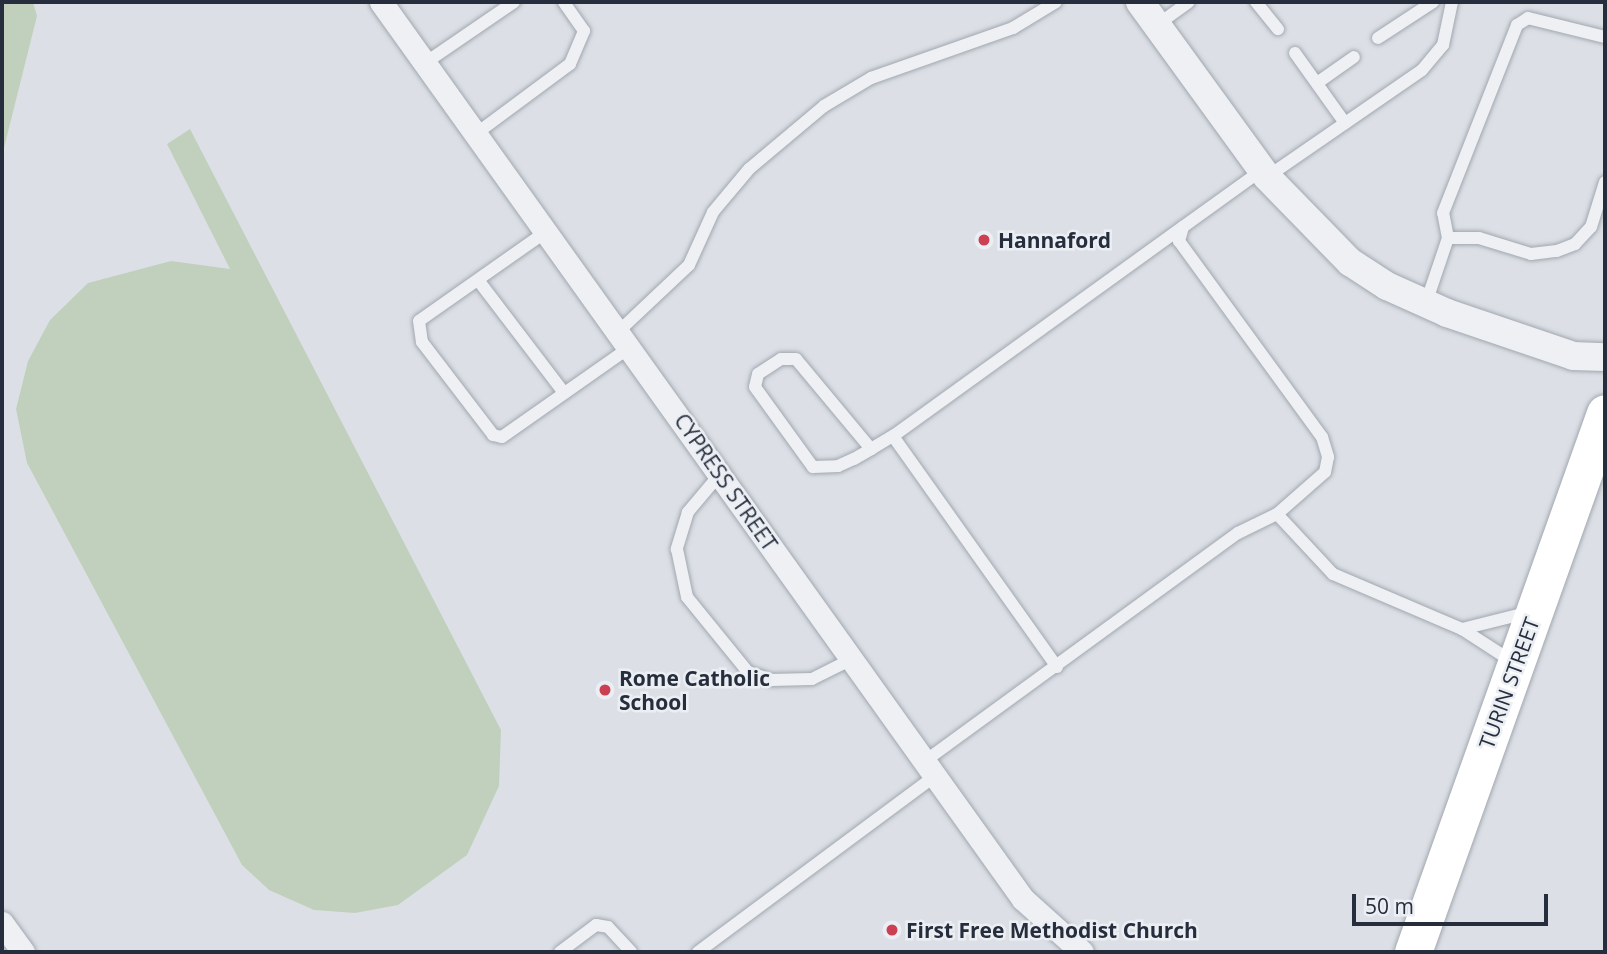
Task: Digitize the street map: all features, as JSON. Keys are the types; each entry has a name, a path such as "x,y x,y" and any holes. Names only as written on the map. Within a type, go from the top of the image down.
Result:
{"main road":[{"name":"TURIN STREET","path":"1413,952 1605,413"}],"street":[{"name":"CYPRESS STREET","path":"381,2 547,230 1023,899 1082,952"},
{"path":"1140,2 1265,173 1350,262 1426,303 1573,356 1605,357"},
{"path":"2,923 23,952"}],"lane":[{"path":"425,63 514,2"},
{"path":"477,133 570,64 584,31 564,2"},
{"path":"547,230 419,321 422,342 494,435 502,437 564,393 625,339 689,265 713,212 748,169 824,106 871,78 1013,28 1056,2"},
{"path":"1157,25 1189,2"},
{"path":"1256,2 1278,29"},
{"path":"1378,38 1433,2"},
{"path":"871,449 796,359 781,359 758,374 755,387 813,467 838,466 871,449 893,436 1183,227 1422,70 1443,45 1452,2"},
{"path":"1426,303 1448,238 1443,213 1517,25 1528,18 1605,37"},
{"path":"1295,53 1345,123"},
{"path":"1317,83 1354,57"},
{"path":"1448,238 1479,238 1531,254 1557,251 1575,244 1591,227 1605,182"},
{"path":"698,952 1057,667 1238,533 1277,514 1325,472 1328,457 1322,437 1179,241 1183,227"},
{"path":"478,280 564,393"},
{"path":"893,436 1057,667"},
{"path":"720,474 688,512 677,549 687,597 748,672 771,680 812,679 852,659"},
{"path":"1277,514 1333,574 1462,629 1516,664"},
{"path":"1462,629 1503,622 1536,606"},
{"path":"560,952 596,925 608,927 631,952"}],"green space":[{"path":"2,2 33,2 37,16 2,156"},
{"path":"190,129 501,730 499,786 467,855 398,905 355,913 314,910 269,890 242,865 27,463 16,409 28,361 50,320 88,283 171,261 230,269 167,144"}],"place":[{"name":"Hannaford","path":"984,240"},
{"name":"Rome Catholic School","path":"605,690"},
{"name":"First Free Methodist Church","path":"892,930"}]}
